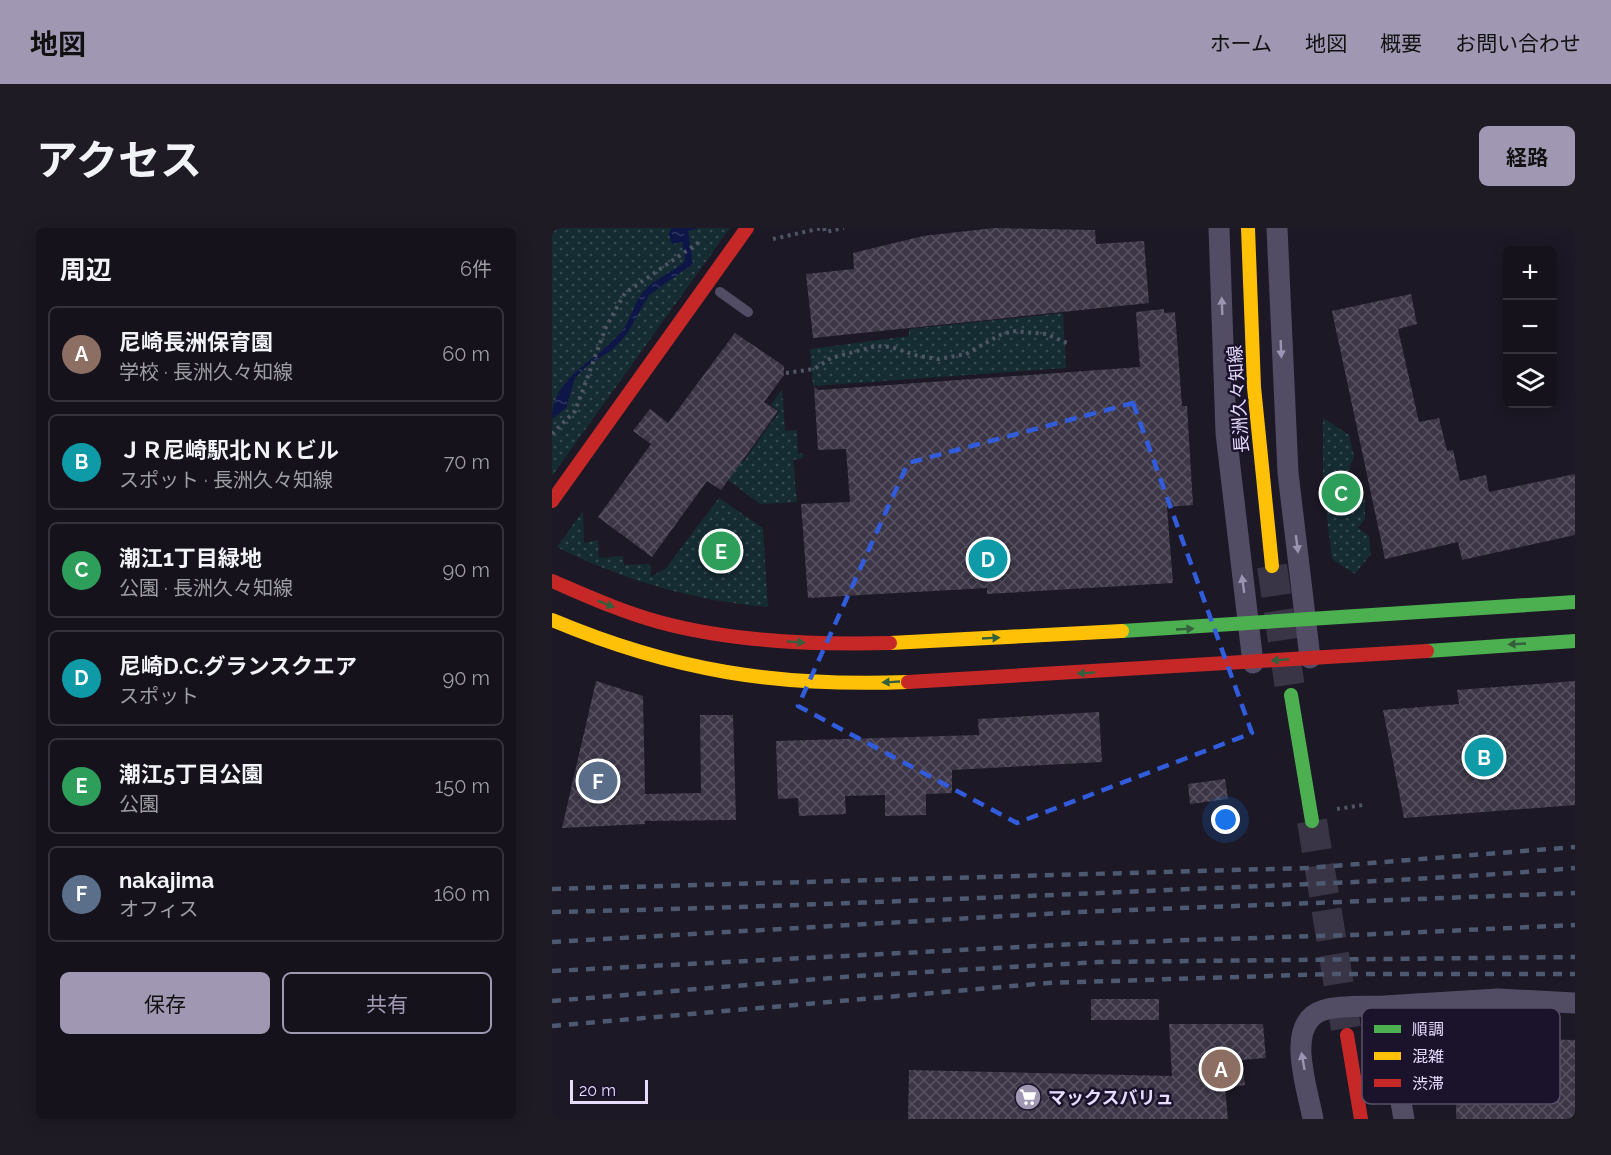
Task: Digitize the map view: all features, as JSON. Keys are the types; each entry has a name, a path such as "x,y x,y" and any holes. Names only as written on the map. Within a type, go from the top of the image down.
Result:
{"street":[{"path":"552,501 747,228"},
{"path":"1219,228 1226,433 1253,663"},
{"name":"長洲久々知線","path":"1248,228 1254,387 1272,567"},
{"path":"1277,228 1283,404 1288,473 1310,658"},
{"path":"552,580 611,606 672,625 752,639 845,645 1249,625 1575,602"},
{"path":"552,620 599,640 662,661 746,678 846,684 1253,663 1575,641"},
{"path":"1291,695 1312,821"},
{"path":"1313,1119 1299,1040 1305,1024 1322,1010 1498,999 1575,1003"},
{"path":"1347,1035 1361,1119"},
{"path":"1401,1104 1404,1119"}],"lane":[{"path":"720,292 748,312"}],"path":[{"path":"767,240 824,229 844,228"},
{"path":"552,434 575,411 598,348 625,293 696,244"},
{"path":"786,373 814,369 831,358 876,346 891,346 918,356 939,359 966,354 990,340 1012,332 1046,334 1067,343"},
{"path":"1333,809 1363,805"}],"highlighted area":[{"path":"1133,403 1252,733 1017,823 798,706 908,463"}],"shaded area":[{"path":"552,228 730,228 552,476"},
{"path":"1063,313 1066,368 813,386 810,349 909,336 909,329"},
{"path":"782,389 785,431 797,430 798,453 803,454 803,458 793,460 797,502 760,504 716,471 729,455 743,462 780,411 771,405"},
{"path":"1323,418 1349,435 1354,456 1348,473 1353,488 1365,498 1365,519 1358,528 1369,536 1371,554 1355,574 1332,559 1323,484"},
{"path":"719,498 763,528 768,607 713,600 660,587 607,569 557,547 583,511 584,543 598,540 599,558 623,556 624,565 650,564 651,577 666,568"}],"water":[{"path":"671,228 699,228 688,231 693,264 649,295 627,334 612,350 587,366 575,378 566,408 552,419 554,404 569,379 603,350 624,328 638,299 648,287 685,261 682,242 672,244 669,235"}],"building":[{"path":"994,228 1095,230 1096,244 1144,241 1149,303 813,338 806,274 854,269 853,253 923,236"},
{"path":"1411,294 1417,324 1398,329 1419,422 1439,418 1447,451 1453,450 1460,481 1486,475 1489,492 1575,474 1575,535 1462,560 1458,542 1385,559 1332,311"},
{"path":"1164,309 1164,313 1175,312 1182,406 1187,406 1193,505 1167,507 1173,583 987,594 987,588 808,598 801,504 850,502 846,449 818,450 814,387 819,390 1140,367 1136,312"},
{"path":"735,333 784,366 784,375 764,402 778,411 721,490 707,481 652,557 598,517 651,444 633,431 650,409 668,423"},
{"path":"596,681 643,696 645,794 701,793 700,715 733,715 736,820 645,821 645,824 562,828"},
{"path":"1575,681 1575,805 1404,818 1383,710 1459,704 1457,690"},
{"path":"1099,712 1102,762 952,770 952,793 926,794 926,815 885,816 885,795 845,796 846,814 799,816 798,798 778,799 776,741 979,735 978,719"},
{"path":"1225,779 1228,799 1190,804 1188,784"},
{"path":"1091,999 1159,999 1159,1020 1091,1020"},
{"path":"1169,1024 1263,1024 1266,1058 1241,1060 1245,1085 1225,1088 1228,1119 908,1119 909,1070 1172,1076"},
{"path":"1560,1040 1575,1040 1575,1119 1456,1119 1456,1104 1560,1104"}],"tunnel":[{"path":"1272,566 1291,695"},
{"path":"1312,821 1347,1035"}],"railway":[{"path":"552,889 1307,868 1575,847"},
{"path":"552,912 838,904 1293,885 1575,868"},
{"path":"552,942 1078,912 1575,893"},
{"path":"552,971 1097,943 1575,925"},
{"path":"552,1001 856,976 1098,962 1575,957"},
{"path":"552,1026 1048,983 1331,974 1575,974"}],"traffic: fast":[{"path":"1122,631 1575,602"},
{"path":"1427,651 1575,641"},
{"path":"1291,695 1312,821"}],"traffic: slow":[{"path":"1248,228 1254,387 1272,566"},
{"path":"552,620 640,652 726,672 814,682 908,682"},
{"path":"890,643 1122,631"}],"traffic: jam":[{"path":"552,501 747,228"},
{"path":"552,581 645,618 687,629 773,641 890,643"},
{"path":"908,682 1427,651"},
{"path":"1347,1035 1361,1119"}],"place":[{"name":"潮江1丁目緑地","path":"1341,493"},
{"name":"潮江5丁目公園","path":"721,551"},
{"name":"尼崎D.C.グランスクエア","path":"988,559"},
{"name":"ＪＲ尼崎駅北ＮＫビル","path":"1484,757"},
{"name":"nakajima","path":"598,781"},
{"name":"尼崎長洲保育園","path":"1221,1069"},
{"name":"マックスバリュ","path":"1028,1097"}]}
